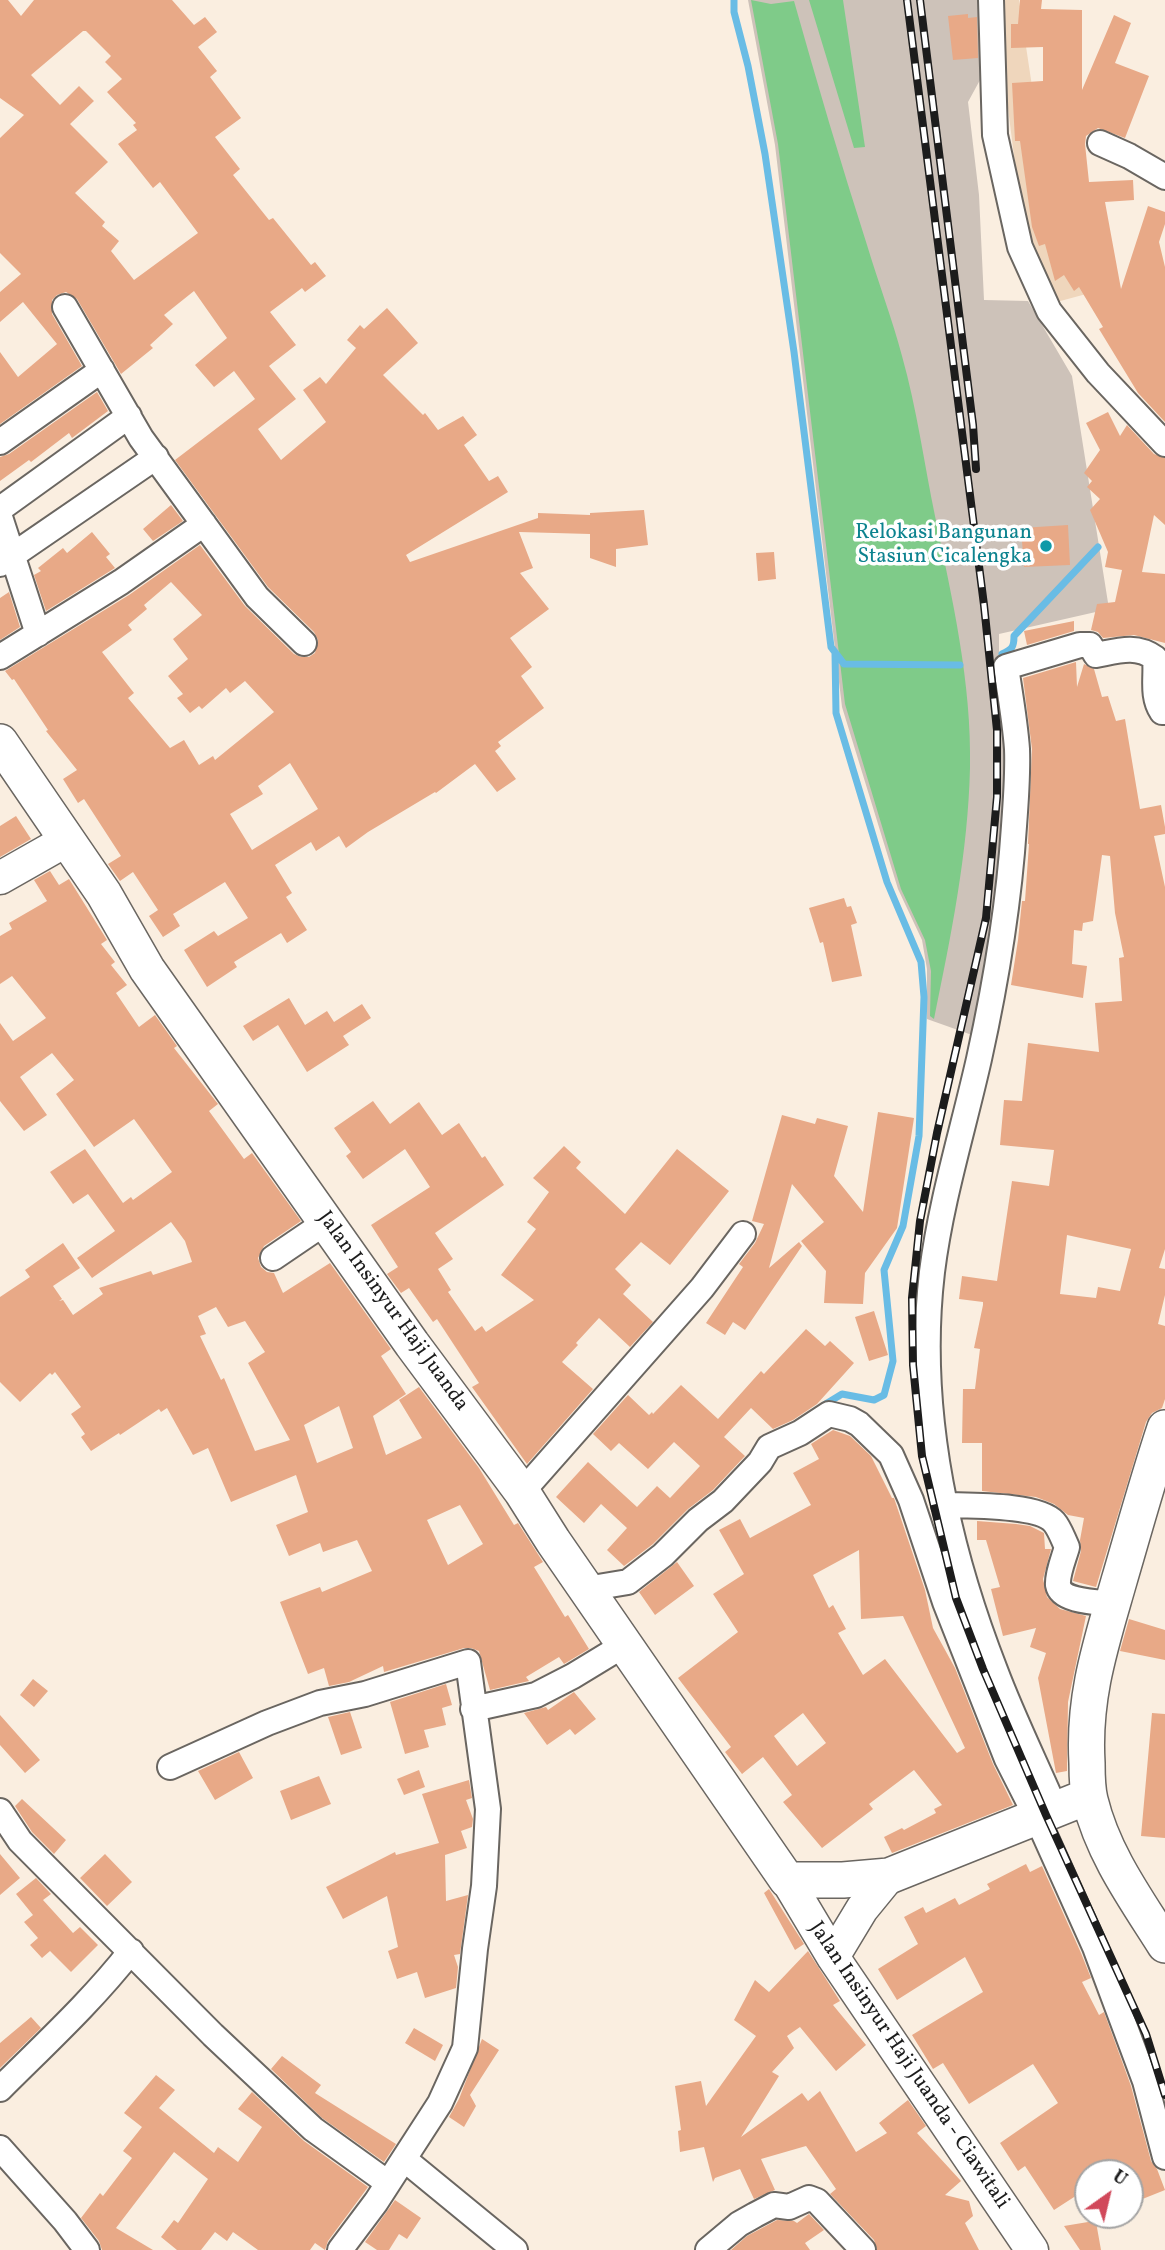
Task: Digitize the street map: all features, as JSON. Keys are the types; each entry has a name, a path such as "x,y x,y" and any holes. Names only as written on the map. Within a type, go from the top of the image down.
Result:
{"main road":[{"name":"Jalan Insinyur Haji Juanda","path":"0,742 104,894 147,969 412,1343 522,1492 787,1880"},
{"path":"1165,1428 1091,1681 1085,1736 1088,1796 1107,1849 1165,1945"},
{"path":"787,1880 842,1880 889,1876 1088,1796"}],"street":[{"path":"991,0 995,135 1020,247 1049,311 1098,373 1165,444"},
{"path":"1100,143 1165,177"},
{"path":"65,307 156,457 257,597 304,643"},
{"path":"0,442 102,370"},
{"path":"0,509 129,416"},
{"path":"6,560 156,457"},
{"path":"0,517 6,560 38,634"},
{"path":"0,657 121,582 204,524"},
{"path":"1165,712 1162,712 1157,704 1154,693 1154,658 1146,652 1128,649 1096,655 1090,645 1080,645 1006,667 1017,751 1011,874 979,1059 950,1177 934,1258 928,1325 932,1437 944,1505 961,1572 1046,1815 1145,2081 1165,2158"},
{"path":"0,878 67,840"},
{"path":"273,1258 326,1222"},
{"path":"522,1492 702,1287 743,1234"},
{"path":"586,1589 628,1582 663,1555 698,1520 723,1501 760,1462 769,1447 829,1414 850,1419 859,1424 891,1455 911,1500 945,1602 1007,1759 1046,1815"},
{"path":"944,1505 1003,1507 1045,1515 1053,1521 1067,1547 1058,1584 1060,1590 1076,1599 1112,1604"},
{"path":"473,1709 536,1695 624,1645"},
{"path":"170,1767 267,1723 320,1703 365,1694 468,1662 488,1809 484,1886 465,2048 440,2103 340,2250"},
{"path":"0,1811 20,1841 213,2035 313,2129 388,2183"},
{"path":"833,1957 862,1909 889,1876"},
{"name":"Jalan Insinyur Haji Juanda - Ciawitali","path":"787,1880 833,1957 1032,2250"},
{"path":"0,2089 103,1985 131,1951"},
{"path":"0,2148 87,2250"},
{"path":"404,2159 514,2250"},
{"path":"708,2250 739,2224 764,2210 774,2205 789,2207 809,2198 817,2202 863,2250"}],"shaded area":[{"path":"748,0 979,0 986,69 968,102 979,195 984,300 1028,301 1072,376 1109,609 999,634 1009,795 1002,894 972,1035 927,1019 927,969 922,940 898,889 842,707 775,145"},
{"path":"1003,0 1019,0 1033,93 1101,290 1053,303 1036,270 1018,188 1003,68"}],"green space":[{"path":"751,0 771,4 794,1 907,376 954,609 968,704 969,800 958,894 934,1019 930,1016 931,971 925,940 901,889 845,704 778,144"},
{"path":"809,0 843,0 865,147 854,148"}],"building":[{"path":"0,0 8,0 21,16 34,0 172,0 194,25 205,17 217,32 198,47 217,71 210,77 241,118 215,137 240,169 233,175 269,220 273,218 311,265 315,262 326,276 305,292 302,288 270,312 296,345 269,366 296,399 258,429 281,460 326,422 303,390 320,377 326,384 356,348 347,340 360,325 364,329 387,308 418,343 383,375 423,415 425,413 438,430 463,416 477,435 464,445 489,481 498,476 508,492 406,555 410,562 538,518 538,513 590,515 644,510 648,545 616,549 616,567 590,558 590,534 519,532 533,568 520,573 549,609 510,638 532,667 521,676 544,708 498,742 501,746 495,751 516,779 497,792 475,764 436,793 368,832 346,848 339,836 316,851 311,842 275,865 292,893 286,897 307,930 287,943 281,933 234,962 237,967 207,987 184,950 214,931 218,936 248,918 225,882 173,914 180,926 163,937 149,916 158,910 133,872 120,881 108,864 121,856 84,799 78,803 63,779 77,770 46,731 48,730 14,679 5,671 129,595 200,545 245,606 294,654 309,657 315,653 318,640 314,632 268,587 175,460 255,399 234,371 214,387 195,365 227,338 194,291 164,315 173,324 150,345 153,348 121,374 77,299 66,292 57,295 52,300 52,314 82,366 0,424 0,352 18,377 57,344 23,302 0,322 0,292 21,274 0,253 0,138 24,115 0,98","holes":["83,31 111,56 105,62 122,79 107,92 136,123 133,125 137,130 118,144 153,188 160,182 198,233 134,280 111,251 119,241 102,226 105,222 75,193 108,162 70,124 94,101 79,86 60,105 31,75","171,582 202,615 173,639 188,659 168,676 183,694 177,698 190,713 199,706 202,709 226,688 230,693 245,681 274,712 215,760 213,756 199,765 184,740 170,748 128,698 134,693 102,652 132,630 128,625 147,609 144,605","290,763 318,809 252,850 230,814 263,794 258,786"]},
{"path":"1020,0 1042,0 1041,9 1082,10 1082,90 1114,15 1131,23 1115,63 1149,76 1125,138 1098,128 1086,136 1085,144 1089,182 1133,180 1134,200 1105,202 1121,289 1148,206 1165,212 1165,224 1159,242 1165,267 1165,422 1138,393 1099,329 1103,327 1079,287 1074,291 1064,275 1055,281 1045,244 1039,246 1032,227 1020,141 1015,141 1012,83 1043,81 1043,47 1011,48 1011,24 1018,24"},
{"path":"968,14 968,18 977,17 978,58 953,60 948,16"},
{"path":"97,392 108,411 72,438 69,433 31,462 29,460 0,481 0,457 9,454"},
{"path":"1108,412 1120,436 1127,425 1154,454 1165,458 1165,525 1154,515 1142,572 1165,574 1165,643 1134,635 1103,638 1098,632 1091,630 1097,604 1115,602 1122,570 1105,567 1108,552 1090,510 1100,499 1087,487 1092,481 1084,473 1100,450 1086,423"},
{"path":"171,505 183,521 153,541 143,529"},
{"name":"Relokasi Bangunan Stasiun Cicalengka","path":"1068,525 1070,565 1024,567 1021,528"},
{"path":"92,532 110,554 106,557 115,568 46,611 34,575 41,571 38,568 63,548 67,553"},
{"path":"774,552 776,579 758,581 756,553"},
{"path":"9,592 20,627 0,640 0,598"},
{"path":"1074,621 1074,631 1027,645 1024,631"},
{"path":"1076,662 1077,687 1084,664 1094,669 1102,697 1108,696 1116,721 1125,719 1140,809 1161,805 1165,827 1165,834 1154,836 1165,887 1165,1249 1159,1268 1165,1269 1165,1295 1158,1324 1165,1326 1165,1399 1162,1408 1152,1413 1146,1422 1096,1587 1073,1581 1081,1551 1084,1518 1068,1515 1054,1504 1036,1497 982,1491 982,1443 962,1443 963,1389 975,1389 980,1349 974,1348 983,1302 959,1299 962,1276 997,1281 1012,1181 1049,1186 1054,1150 1000,1145 1004,1100 1022,1101 1028,1043 1099,1052 1095,1003 1122,1001 1119,958 1124,957 1115,913 1110,856 1102,855 1093,921 1083,923 1082,931 1074,930 1072,964 1087,966 1083,998 1011,985 1022,901 1025,901 1029,844 1032,749 1023,678","holes":["1067,1235 1131,1249 1120,1291 1098,1287 1096,1298 1060,1294"]},
{"path":"16,816 31,839 0,857 0,826"},
{"path":"50,871 59,885 69,879 107,940 101,944 115,962 111,965 127,985 116,993 139,1027 155,1015 177,1046 174,1048 218,1104 209,1111 244,1159 252,1153 301,1221 264,1246 258,1258 261,1267 274,1273 283,1293 330,1263 391,1349 381,1356 406,1394 373,1416 386,1455 422,1438 399,1400 419,1387 479,1468 514,1525 518,1523 543,1562 534,1567 565,1617 568,1615 589,1649 564,1664 559,1657 526,1677 529,1681 490,1690 479,1651 471,1648 384,1672 383,1666 349,1682 329,1686 324,1668 308,1674 280,1602 320,1587 322,1592 372,1571 357,1540 323,1552 320,1543 289,1556 276,1525 308,1512 296,1475 231,1502 208,1448 193,1455 167,1408 161,1412 159,1409 91,1451 81,1437 85,1434 71,1414 81,1407 55,1372 52,1375 50,1373 20,1402 0,1382 0,1297 30,1277 25,1270 63,1243 80,1268 53,1286 62,1299 59,1301 63,1300 73,1315 103,1294 99,1288 151,1271 153,1275 192,1262 185,1241 171,1222 92,1278 77,1258 115,1231 88,1194 73,1204 50,1172 85,1149 123,1203 131,1197 133,1200 172,1172 134,1119 94,1147 56,1094 74,1080 52,1053 20,1077 47,1115 24,1131 0,1101 0,1023 13,1041 46,1018 12,976 0,984 0,936 12,929 9,923 47,901 34,880","holes":["216,1307 228,1327 245,1321 265,1352 248,1363 290,1440 255,1451 224,1378 221,1380 200,1336 206,1334 198,1316","339,1406 353,1448 317,1463 304,1425","460,1505 483,1544 448,1565 427,1520"]},
{"path":"844,898 847,907 851,906 857,923 851,925 862,976 832,982 823,942 820,943 809,908"},
{"path":"289,998 305,1025 327,1011 334,1022 362,1004 371,1018 343,1036 349,1045 307,1072 278,1025 253,1041 243,1026"},
{"path":"373,1101 390,1124 419,1102 442,1135 459,1123 504,1185 435,1233 453,1259 438,1269 451,1290 448,1292 475,1331 482,1326 486,1332 534,1300 501,1275 536,1229 527,1222 549,1192 533,1178 564,1146 581,1162 576,1168 625,1214 677,1149 729,1191 670,1265 641,1242 615,1269 631,1285 623,1294 653,1322 630,1347 599,1318 576,1343 578,1345 562,1362 593,1389 527,1464 472,1387 479,1383 437,1319 433,1322 409,1288 401,1293 387,1274 398,1267 371,1225 430,1187 405,1149 363,1179 346,1156 351,1152 334,1128"},
{"path":"878,1112 914,1118 897,1228 865,1273 863,1304 824,1303 826,1271 801,1241 824,1222 792,1184 769,1268 799,1242 802,1246 745,1330 733,1322 725,1335 706,1323 743,1267 739,1264 755,1243 764,1224 752,1221 782,1115 815,1124 817,1118 848,1126 834,1176 863,1212"},
{"path":"874,1311 888,1355 869,1361 855,1317"},
{"path":"806,1329 825,1346 830,1341 854,1363 817,1404 773,1429 751,1408 724,1437 745,1456 713,1490 688,1509 653,1544 624,1566 607,1550 627,1528 601,1504 584,1523 556,1497 588,1462 637,1507 657,1486 670,1498 700,1466 674,1442 648,1469 619,1443 611,1451 593,1434 628,1395 649,1415 681,1385 718,1419 761,1371 764,1374"},
{"path":"833,1430 850,1436 871,1456 894,1498 925,1590 933,1628 955,1668 993,1764 1013,1805 892,1853 884,1837 936,1813 934,1809 942,1805 914,1770 869,1804 873,1809 822,1848 783,1802 792,1795 763,1757 742,1774 725,1752 731,1747 678,1678 738,1632 713,1594 744,1574 719,1530 740,1519 750,1538 811,1505 793,1473 819,1459 811,1444","holes":["859,1550 861,1619 903,1616 965,1748 957,1753 885,1659 863,1675 838,1633 846,1629 833,1605 829,1608 813,1575","803,1713 826,1743 797,1766 774,1736"]},
{"path":"977,1521 1030,1526 1044,1533 1045,1549 1051,1549 1043,1579 1047,1597 1060,1609 1086,1616 1068,1702 1067,1771 1056,1773 1038,1678 1046,1653 1030,1647 1036,1628 1003,1636 991,1589 1000,1587 986,1540 977,1540"},
{"path":"677,1562 694,1586 655,1615 639,1592"},
{"path":"1129,1619 1165,1630 1165,1660 1120,1651"},
{"path":"33,1679 48,1691 34,1707 20,1695"},
{"path":"446,1684 452,1705 442,1708 446,1725 424,1730 429,1747 405,1754 390,1702"},
{"path":"574,1692 596,1719 575,1735 570,1729 547,1745 524,1713 546,1707 548,1710"},
{"path":"350,1712 362,1748 341,1755 328,1717"},
{"path":"1152,1713 1165,1714 1165,1838 1141,1836"},
{"path":"0,1715 40,1760 25,1773 0,1745"},
{"path":"239,1752 253,1778 215,1800 198,1771"},
{"path":"419,1770 425,1787 404,1795 397,1779"},
{"path":"319,1776 331,1804 291,1820 280,1791"},
{"path":"469,1780 472,1798 466,1800 473,1819 472,1827 461,1831 467,1848 445,1855 446,1901 468,1895 460,1954 454,1955 458,1967 456,1988 425,1998 417,1972 397,1979 388,1951 398,1947 387,1896 343,1919 326,1887 395,1852 396,1855 439,1843 422,1794"},
{"path":"22,1799 66,1840 54,1854 32,1832 15,1806"},
{"path":"0,1854 20,1878 0,1895"},
{"path":"105,1854 132,1882 107,1906 80,1878"},
{"path":"1026,1864 1030,1872 1042,1866 1091,1978 1082,1982 1099,2015 1104,2012 1131,2086 1151,2161 1165,2190 1144,2198 1144,2159 1074,2159 1074,2197 1054,2210 1025,2166 1018,2171 1000,2143 1058,2103 1033,2064 969,2104 943,2063 933,2069 912,2035 983,1992 965,1957 897,2000 878,1969 918,1944 904,1917 923,1907 926,1913 955,1898 959,1905 990,1889 987,1884"},
{"path":"36,1878 51,1894 43,1900 73,1933 80,1927 98,1945 71,1972 50,1951 42,1958 30,1945 38,1938 24,1922 33,1915 16,1894"},
{"path":"769,1889 804,1944 795,1950 764,1893"},
{"path":"808,1951 840,2001 833,2005 866,2045 836,2071 800,2027 787,2036 794,2048 772,2072 779,2076 741,2137 802,2093 808,2101 820,2091 856,2152 887,2133 879,2123 908,2100 926,2126 917,2133 961,2181 945,2195 969,2201 973,2216 965,2223 979,2250 877,2250 874,2240 830,2194 836,2189 806,2146 761,2159 775,2190 754,2199 740,2169 715,2178 713,2182 704,2147 680,2152 678,2131 681,2130 675,2086 701,2081 706,2106 756,2036 734,2020 755,1980 769,1992"},
{"path":"31,2017 41,2028 0,2068 0,2043"},
{"path":"414,2028 443,2045 435,2061 405,2043"},
{"path":"482,2039 499,2050 470,2095 476,2106 464,2127 449,2117 459,2099"},
{"path":"282,2056 321,2085 315,2093 396,2144 384,2162 322,2118 271,2069"},
{"path":"156,2075 175,2090 159,2108 214,2153 218,2147 238,2162 262,2127 238,2109 252,2092 304,2141 368,2187 328,2241 325,2250 315,2243 310,2250 258,2250 233,2232 227,2241 215,2232 201,2250 177,2250 161,2237 174,2220 178,2223 208,2179 174,2152 116,2228 153,2250 102,2250 99,2241 81,2218 100,2193 103,2196 132,2158 123,2151 142,2127 124,2113"},
{"path":"395,2200 421,2218 407,2239 399,2234 389,2250 377,2250 365,2242"},
{"path":"809,2214 824,2230 805,2243 810,2250 731,2250 747,2236 777,2220 797,2223"},
{"path":"1074,2224 1074,2229 1097,2229 1101,2250 1080,2250 1064,2226"}],"waterway":[{"path":"734,0 734,12 748,66 765,154 794,352 831,647 844,664 960,665"},
{"path":"1002,654 1012,648 1014,636 1098,547"},
{"path":"824,1405 842,1394 874,1400 884,1395 893,1361 884,1270 903,1226 919,1136 924,997 921,962 887,882 836,713 835,653"}],"railway":[{"path":"907,0 984,605 997,730 997,797 986,918 937,1133 920,1221 912,1298 913,1365 922,1456 956,1598 983,1669 1046,1815 1146,2034 1165,2095"},
{"path":"920,0 973,425 976,469"}],"place":[{"name":"Relokasi Bangunan Stasiun Cicalengka","path":"1046,546"}]}
